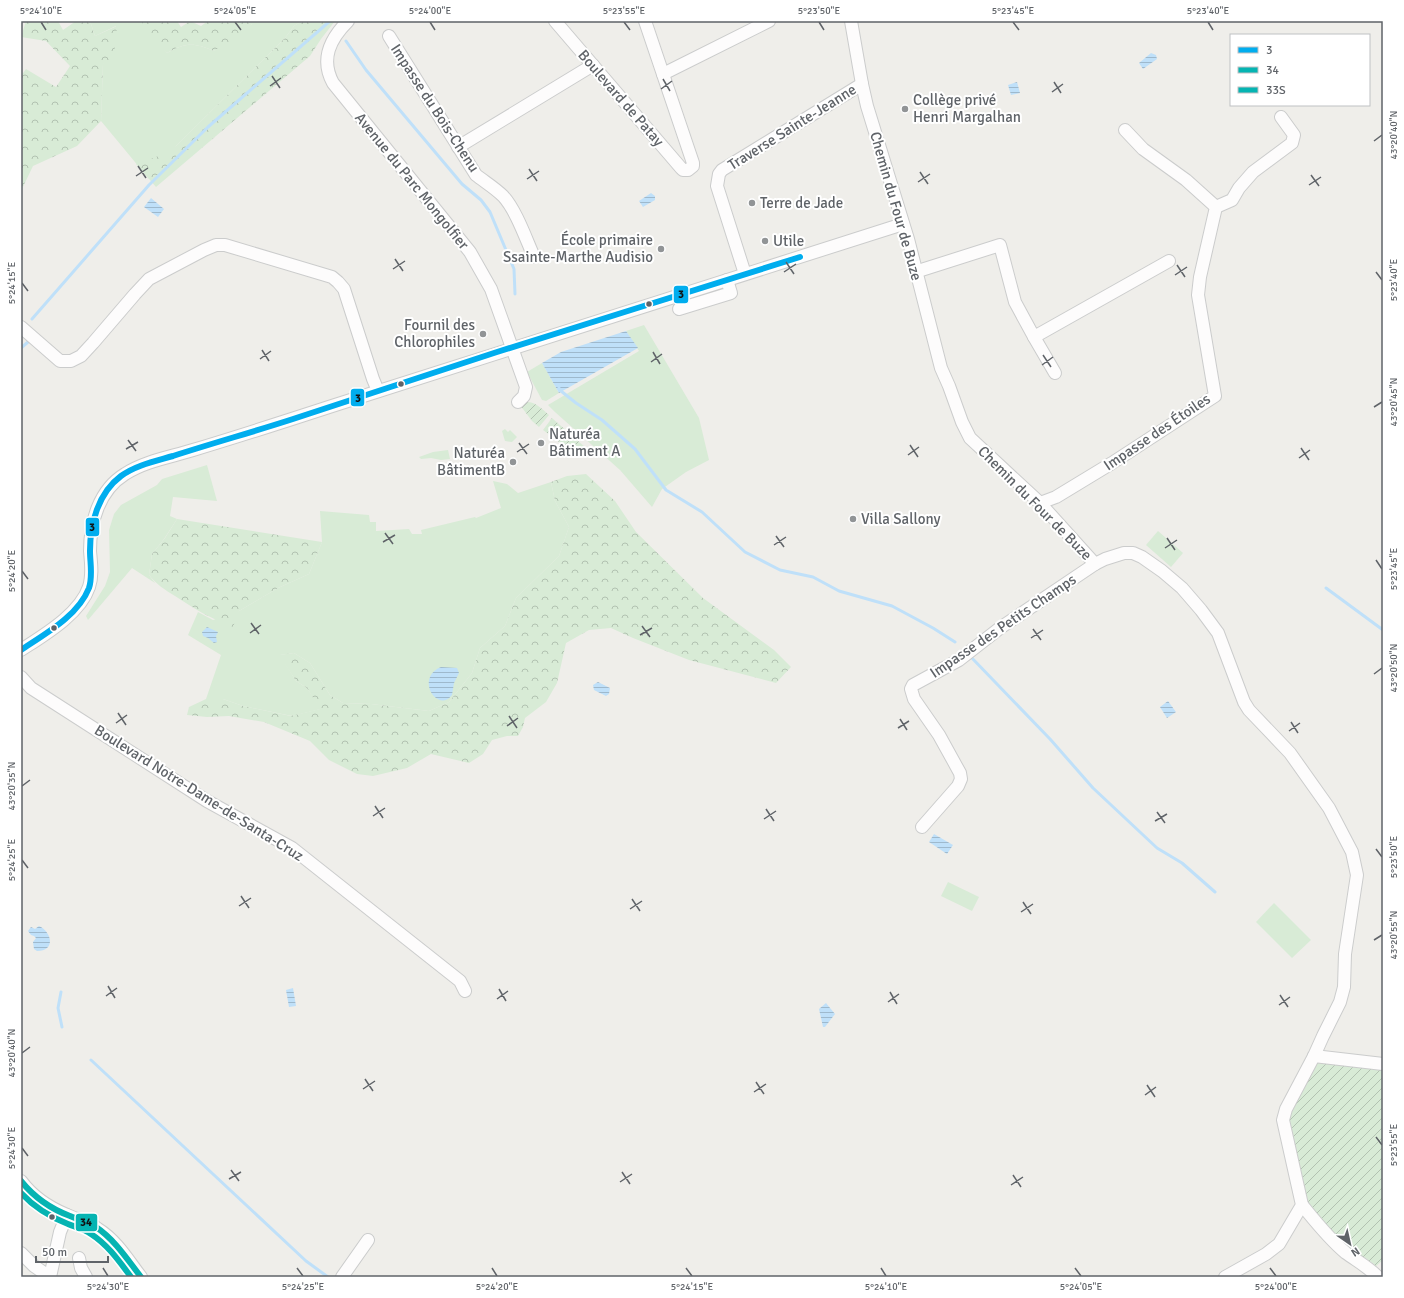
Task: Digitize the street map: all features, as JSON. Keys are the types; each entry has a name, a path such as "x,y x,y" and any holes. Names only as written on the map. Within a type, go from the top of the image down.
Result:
{"street":[{"name":"Avenue du Parc Mongolfier","path":"348,21 340,28 331,42 327,54 328,74 333,83 470,252 491,289 526,387 524,396 518,402"},
{"name":"Boulevard de Patay","path":"555,21 681,168 683,170 688,170 692,166 692,163 663,74"},
{"path":"645,21 663,74 769,21"},
{"name":"Chemin du Four de Buze","path":"851,21 862,84 903,224 941,368 962,422 970,438 1040,503 1095,564 1124,553 1133,553 1142,556 1182,588 1202,610 1218,633 1244,702 1249,710 1290,753 1330,808 1352,852 1357,875 1345,954 1344,987 1340,1002 1286,1109 1283,1120 1302,1205"},
{"name":"Impasse du Bois-Chenu","path":"389,36 476,175 497,191 511,208 534,257"},
{"path":"458,147 593,65"},
{"name":"Traverse Sainte-Jeanne","path":"745,274 717,186 719,174 722,170 862,84"},
{"path":"1125,130 1143,149 1186,180 1216,207 1232,200 1239,188 1253,172 1292,143 1294,135 1281,117"},
{"name":"Impasse des Étoiles","path":"1040,503 1056,497 1106,467 1215,396 1198,295 1200,277 1216,207"},
{"path":"21,650 59,623 80,603 90,586 92,572 90,550 94,517 98,505 104,494 118,478 138,467 903,224"},
{"path":"21,327 60,361 71,361 81,356 149,279 204,250 216,245 225,246 332,277 338,282 344,289 350,304 378,391"},
{"path":"915,272 1000,245 1015,302 1055,372"},
{"path":"1034,337 1169,261"},
{"path":"679,309 730,293 727,280"},
{"name":"Impasse des Petits Champs","path":"922,827 958,786 961,779 960,773 939,735 914,699 911,689 913,685 959,660 1000,628 1095,564"},
{"name":"Boulevard Notre-Dame-de-Santa-Cruz","path":"21,678 31,688 207,801 292,848 460,981 464,991"},
{"path":"1314,1056 1383,1064"},
{"path":"23,1186 50,1206 67,1215 89,1223 107,1235 114,1241 141,1277"},
{"path":"1225,1277 1266,1254 1279,1244 1302,1205 1330,1238 1346,1253 1374,1273"},
{"path":"21,1253 34,1266 50,1277 60,1232 67,1215"},
{"path":"342,1277 368,1240"},
{"path":"79,1258 80,1268 86,1277"}],"green space":[{"path":"26,21 58,21 63,30 76,21 90,21 95,36 117,26 114,57 103,64 101,121 77,146 33,166 21,191 21,76 26,69 56,87 70,66 46,41 21,37"},
{"path":"90,21 141,21 167,53 185,45 201,46 214,51 252,24 252,21 302,21 294,26 285,38 176,146 149,179 101,121 103,64 116,26 95,36"},
{"path":"141,21 177,21 181,27 190,21 201,26 208,21 252,21 252,24 237,37 214,51 201,46 185,45 167,53 155,42"},
{"path":"302,21 335,21 310,56 156,187 136,164 156,157 176,146 285,38 294,26"},
{"path":"644,325 699,418 709,460 686,472 662,489 652,507 620,470 548,405 639,351 626,331"},
{"path":"542,363 559,393 546,401 542,400 527,372"},
{"path":"528,402 537,405 549,415 539,427 532,421 520,405"},
{"path":"552,418 586,448 578,456 543,430"},
{"path":"505,429 508,432 510,430 517,437 512,442 505,441 502,431"},
{"path":"448,450 450,459 421,459 419,457 433,452"},
{"path":"207,465 217,501 173,497 170,516 177,519 152,554 149,575 155,583 132,568 88,620 86,616 105,586 110,572 109,530 114,514 121,505 157,485 162,479"},
{"path":"586,474 615,501 636,532 703,598 774,650 791,667 776,683 689,660 611,628 589,630 566,643 557,683 546,702 525,718 523,727 518,736 507,736 492,740 483,754 469,763 431,754 407,768 373,776 357,774 329,760 310,741 264,722 229,716 207,717 187,715 189,707 206,699 223,699 243,706 291,716 320,709 307,688 296,681 279,655 294,653 310,663 330,695 343,703 371,704 429,711 449,702 472,673 480,648 505,626 516,598 559,556 569,527 555,501 551,482 567,476"},
{"path":"493,481 507,484 518,493 551,482 555,501 569,527 559,556 516,598 505,626 480,648 472,673 449,702 429,711 371,704 343,703 330,695 310,663 294,653 280,655 296,681 307,688 321,709 292,716 243,706 223,699 206,699 221,655 188,635 198,612 213,620 239,611 278,588 309,574 322,542 320,511 369,515 370,522 376,522 376,531 409,529 412,534 422,534 421,530 476,518 501,508"},
{"path":"177,519 322,542 309,574 278,588 239,611 233,627 210,617 189,605 161,587 149,575 152,554 165,538"},
{"path":"1158,531 1183,553 1171,567 1146,545"},
{"path":"948,882 979,897 972,911 941,896"},
{"path":"1274,903 1311,940 1292,958 1256,922"},
{"path":"1323,1060 1383,1067 1383,1260 1375,1267 1374,1264 1364,1257 1359,1258 1338,1242 1310,1209 1303,1193 1287,1111 1314,1063"}],"water":[{"path":"1151,53 1156,55 1157,59 1143,69 1139,63"},
{"path":"1017,82 1020,93 1011,95 1008,85"},
{"path":"651,193 655,196 655,200 643,207 639,201"},
{"path":"151,198 164,209 158,217 144,207"},
{"path":"626,331 638,348 559,393 542,363 561,352"},
{"path":"207,627 218,632 216,636 217,642 214,643 203,636 202,632"},
{"path":"441,667 457,668 459,673 454,683 452,695 446,700 441,700 435,697 429,686 429,679 433,672"},
{"path":"598,682 610,688 609,694 606,696 594,690 593,685"},
{"path":"1168,701 1176,712 1167,718 1160,707"},
{"path":"934,834 953,845 947,854 929,842"},
{"path":"39,926 47,932 50,941 47,948 37,951 34,949 33,942 36,938 28,931 31,927 35,929"},
{"path":"293,988 296,1006 289,1007 286,990"},
{"path":"826,1003 835,1014 825,1027 823,1027 819,1009"}],"waterway":[{"path":"32,319 149,185 208,127 330,21"},
{"path":"346,41 366,70 462,184 481,200 490,212 514,269 515,294"},
{"path":"21,348 28,342"},
{"path":"559,388 576,403 602,420 635,449 666,490 702,512 745,552 780,570 813,577 839,591 892,606 933,628 955,642"},
{"path":"1326,588 1383,630"},
{"path":"970,656 1050,739 1093,788 1157,848 1182,863 1215,892"},
{"path":"61,992 58,1008 62,1027"},
{"path":"91,1060 306,1261 328,1277"}],"transit line":[{"name":"3","path":"21,650 60,624 84,598 90,583 90,541 97,510 106,491 113,483 127,472 140,466 293,419 497,352 800,257"},
{"name":"34","path":"21,1181 31,1192 50,1206 63,1213 87,1222 103,1232 120,1250 141,1277"},
{"name":"33S","path":"21,1193 31,1203 49,1215 97,1238 113,1254 131,1277"}],"place":[{"name":"Collège privé Henri Margalhan","path":"905,109"},
{"name":"Terre de Jade","path":"752,203"},
{"name":"Utile","path":"765,241"},
{"name":"École primaire Ssainte-Marthe Audisio","path":"661,249"},
{"name":"Fournil des Chlorophiles","path":"483,334"},
{"name":"Naturéa Bâtiment A","path":"541,443"},
{"name":"Naturéa BâtimentB","path":"513,462"},
{"name":"Villa Sallony","path":"853,519"}]}
